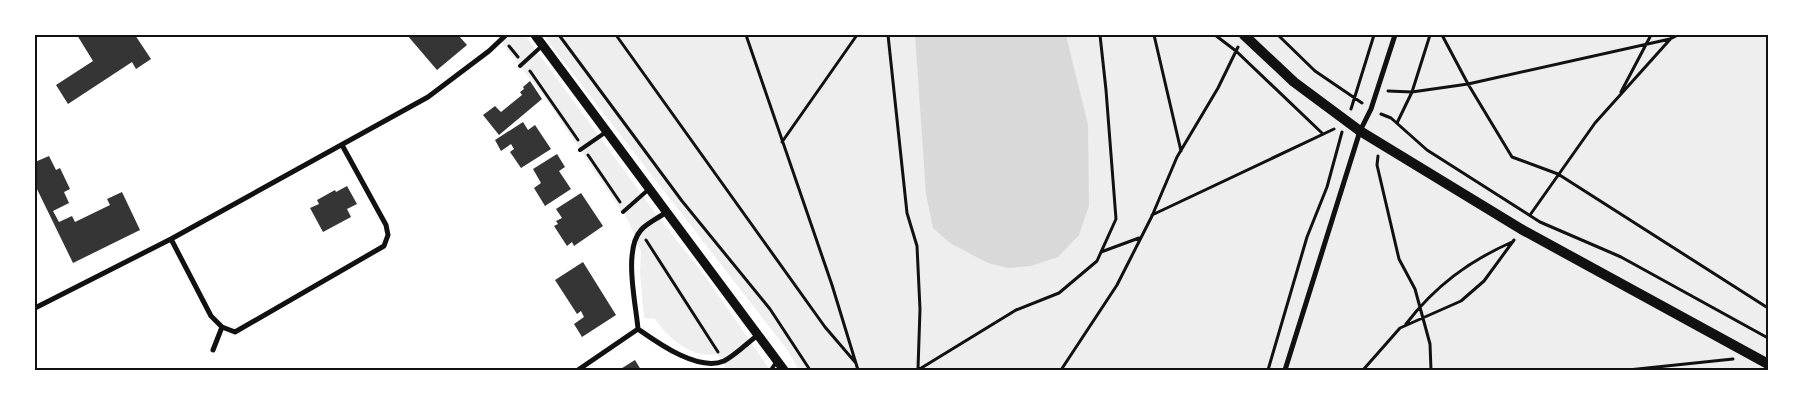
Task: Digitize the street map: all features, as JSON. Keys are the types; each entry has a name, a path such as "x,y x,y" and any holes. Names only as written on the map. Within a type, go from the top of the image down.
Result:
{"main road":[{"path":"1242,39 1346,123 1521,229 1768,364"}],"street":[{"path":"35,308 171,239 428,97 489,51 506,35"},
{"path":"535,35 784,370"},
{"path":"1285,370 1360,131 1378,91 1395,35"},
{"path":"171,239 211,316 222,327 235,332 384,246 388,235 386,225 342,145"},
{"path":"666,212 641,231 633,249 632,261 638,329 667,350 701,361 715,363 724,360 758,335"},
{"path":"213,350 222,327"},
{"path":"578,370 638,329"}],"lane":[{"path":"520,66 543,45"},
{"path":"580,150 606,132"},
{"path":"623,212 649,189"},
{"path":"771,370 778,361"}],"path":[{"path":"558,35 682,201 770,309 810,370"},
{"path":"616,35 825,327 855,362"},
{"path":"746,35 858,370"},
{"path":"782,142 857,35"},
{"path":"888,35 907,213 917,246 920,309 918,370 1016,310 1059,293 1097,261 1116,219 1100,35"},
{"path":"1154,35 1181,151"},
{"path":"1215,35 1225,35"},
{"path":"1215,35 1236,51 1323,134"},
{"path":"1278,35 1314,71 1397,124 1427,150 1540,222 1621,257 1768,338"},
{"path":"1268,370 1307,237 1327,187 1374,35"},
{"path":"1397,124 1412,92 1430,35"},
{"path":"1442,35 1468,84 1512,157 1558,174 1768,308"},
{"path":"1619,96 1651,35"},
{"path":"1363,370 1400,328 1462,300 1484,281 1595,123 1674,35"},
{"path":"1378,91 1412,92 1468,84 1670,39 1678,35"},
{"path":"1061,370 1117,285 1152,216 1181,151 1218,88 1242,39"},
{"path":"1152,216 1346,123"},
{"path":"1379,143 1377,165 1399,258 1415,289 1418,307 1430,344 1431,370"},
{"path":"1101,252 1140,238"},
{"path":"1404,326 1423,301 1478,257 1513,242"},
{"path":"1628,370 1756,357"}],"shaded area":[{"path":"496,35 525,35 659,218 705,276 770,370 727,370 717,354 708,355 690,350 674,340 655,319 644,318 640,273 641,251 628,220 548,102"},
{"path":"543,35 1768,35 1768,370 799,370 788,351"},
{"path":"915,35 1066,35 1088,125 1089,206 1079,235 1058,257 1031,266 1008,268 988,263 950,243 933,228 926,194"}],"building":[{"path":"77,35 135,35 151,59 136,69 132,62 68,104 56,85 93,61"},
{"path":"407,35 458,35 467,45 437,70"},
{"path":"530,81 542,99 499,135 483,115 495,106 501,112 522,95 520,92"},
{"path":"523,122 528,130 535,125 551,149 521,168 510,152 514,149 511,144 501,151 495,140"},
{"path":"557,154 565,167 559,171 571,189 545,206 534,188 541,183 533,169"},
{"path":"49,156 56,170 60,168 70,189 64,192 69,203 53,211 59,222 72,216 75,222 110,205 107,199 122,192 140,230 73,263 35,185 35,162"},
{"path":"347,186 357,204 347,209 351,217 323,232 310,208 319,204 317,200"},
{"path":"581,193 603,226 574,246 572,242 567,246 554,226 558,224 556,221 562,218 556,209"},
{"path":"583,262 616,315 582,337 574,324 584,317 581,311 577,314 555,280"},
{"path":"635,360 641,370 619,370"}]}
